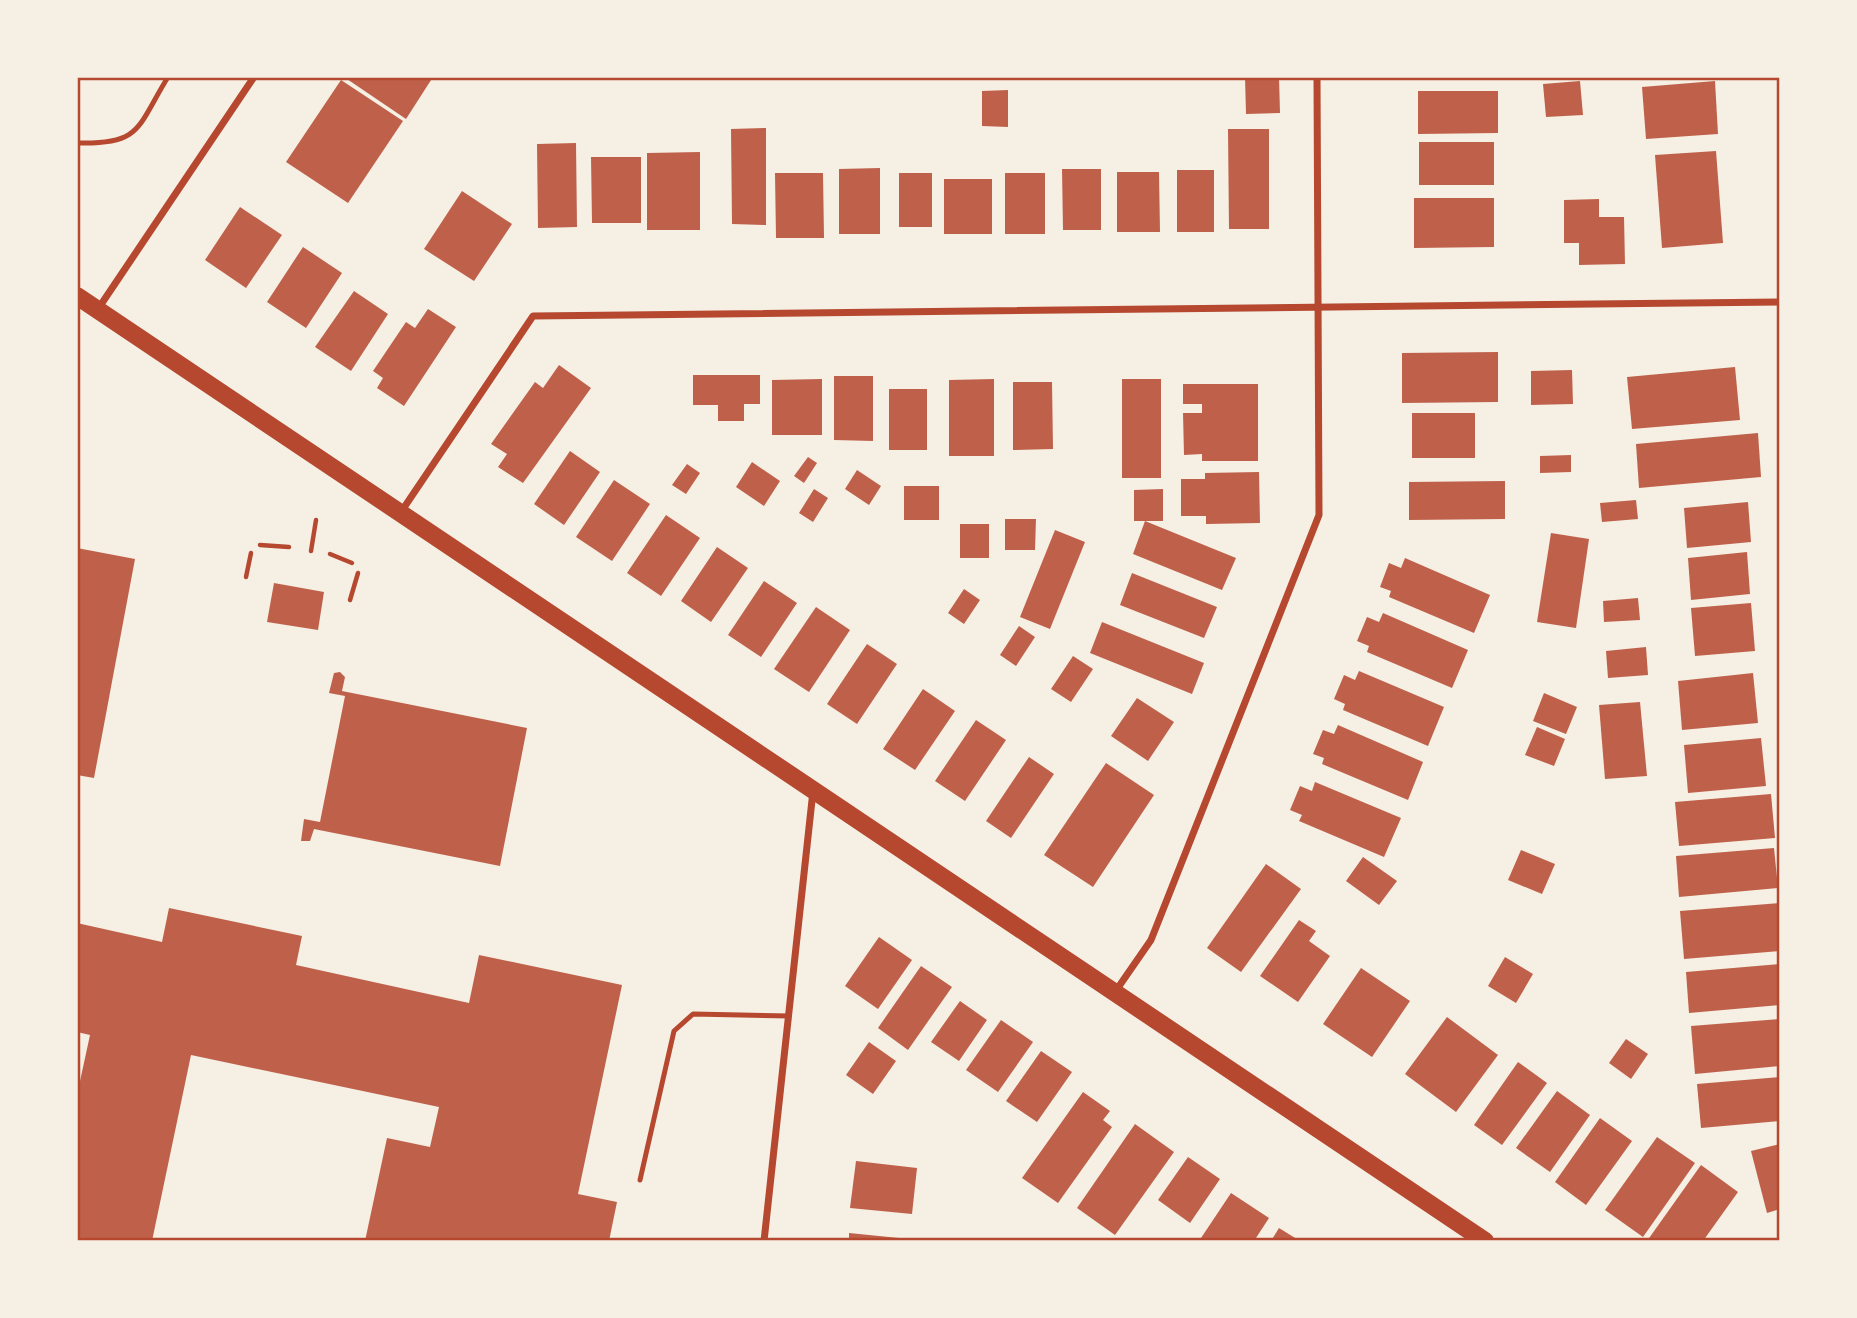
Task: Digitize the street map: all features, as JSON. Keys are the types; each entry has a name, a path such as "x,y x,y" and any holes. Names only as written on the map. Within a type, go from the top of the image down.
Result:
{"main road":[{"path":"77,296 1485,1241"}],"street":[{"path":"97,310 254,77"},
{"path":"1115,993 1151,940 1319,515 1317,77"},
{"path":"401,513 533,316 1780,302"},
{"path":"764,1241 813,790"}],"lane":[{"path":"77,144 109,144 131,137 168,77"},
{"path":"640,1180 674,1031 694,1014 789,1016"}],"path":[{"path":"311,551 316,520"},
{"path":"260,544 289,547"},
{"path":"246,577 251,553"},
{"path":"330,554 352,563"},
{"path":"350,600 358,573"}],"building":[{"path":"344,77 433,77 406,119"},
{"path":"1245,77 1279,77 1280,113 1246,114"},
{"path":"341,80 403,121 348,203 286,162"},
{"path":"1580,81 1583,115 1546,117 1543,84"},
{"path":"1715,81 1718,134 1646,139 1642,87"},
{"path":"1008,90 1008,127 982,126 982,91"},
{"path":"1418,91 1498,91 1498,133 1418,134"},
{"path":"766,128 766,225 732,224 731,129"},
{"path":"1228,129 1269,129 1269,229 1229,229"},
{"path":"1419,142 1494,142 1494,185 1419,185"},
{"path":"576,143 577,227 538,228 537,144"},
{"path":"1716,151 1723,243 1662,248 1655,155"},
{"path":"700,152 700,230 647,230 647,153"},
{"path":"591,157 641,157 641,223 592,223"},
{"path":"880,168 880,234 839,234 839,169"},
{"path":"1062,169 1101,169 1101,230 1063,230"},
{"path":"1177,170 1214,170 1214,232 1177,232"},
{"path":"1117,172 1159,172 1160,232 1117,232"},
{"path":"775,173 823,173 824,238 776,238"},
{"path":"899,173 932,173 932,227 899,227"},
{"path":"1005,173 1045,173 1045,234 1005,234"},
{"path":"944,179 992,179 992,234 944,234"},
{"path":"462,191 512,224 474,281 424,249"},
{"path":"1414,198 1494,198 1494,247 1414,248"},
{"path":"1599,199 1599,217 1624,217 1625,264 1579,265 1579,243 1564,243 1564,200"},
{"path":"240,207 282,235 246,288 205,260"},
{"path":"303,247 342,273 306,328 267,302"},
{"path":"354,291 388,314 351,371 315,347"},
{"path":"428,309 456,327 404,406 377,388 383,378 373,371 406,322 415,328"},
{"path":"1498,352 1498,402 1402,403 1402,353"},
{"path":"559,365 591,388 523,483 498,467 507,454 491,444 535,382 543,388"},
{"path":"1735,367 1740,420 1632,429 1627,377"},
{"path":"1572,370 1573,404 1531,405 1531,371"},
{"path":"693,375 760,375 760,404 744,404 744,421 718,421 718,405 693,405"},
{"path":"834,376 873,376 873,441 834,440"},
{"path":"822,379 822,435 772,435 772,380"},
{"path":"994,379 994,456 949,456 949,380"},
{"path":"1122,379 1161,379 1161,478 1122,478"},
{"path":"1013,382 1052,382 1053,449 1013,450"},
{"path":"1183,384 1258,384 1258,461 1202,461 1202,454 1184,455 1183,413 1202,413 1202,404 1183,404"},
{"path":"889,389 927,389 927,450 889,450"},
{"path":"1412,413 1475,413 1475,458 1412,458"},
{"path":"1758,433 1761,477 1639,488 1636,444"},
{"path":"570,451 600,472 564,525 534,504"},
{"path":"1571,455 1571,472 1540,473 1540,456"},
{"path":"808,457 817,463 804,483 794,476"},
{"path":"752,462 780,481 764,506 736,487"},
{"path":"687,464 700,473 686,494 672,485"},
{"path":"857,470 881,486 869,505 845,489"},
{"path":"1259,472 1260,523 1206,524 1206,516 1181,516 1181,479 1205,479 1205,473"},
{"path":"614,480 650,504 612,561 576,537"},
{"path":"1505,481 1505,519 1409,520 1409,482"},
{"path":"904,486 939,486 939,520 904,520"},
{"path":"814,489 828,498 813,522 799,513"},
{"path":"1163,489 1163,521 1134,521 1134,490"},
{"path":"1636,500 1638,519 1602,522 1600,503"},
{"path":"1748,502 1751,542 1687,548 1684,508"},
{"path":"666,515 700,538 661,596 627,573"},
{"path":"1005,519 1036,519 1035,550 1005,550"},
{"path":"1145,521 1236,558 1222,590 1133,554"},
{"path":"960,524 989,524 989,558 960,558"},
{"path":"1055,530 1085,542 1050,629 1020,617"},
{"path":"1551,533 1589,539 1576,628 1537,622"},
{"path":"717,547 748,568 711,622 681,601"},
{"path":"77,548 135,559 94,778 77,775"},
{"path":"1747,552 1750,594 1691,600 1688,558"},
{"path":"1405,558 1490,595 1474,633 1389,597 1391,591 1380,587 1389,563 1401,568"},
{"path":"1132,573 1217,607 1204,638 1120,605"},
{"path":"764,581 797,603 761,657 728,635"},
{"path":"274,583 324,592 318,630 267,622"},
{"path":"964,589 980,600 964,624 948,613"},
{"path":"1638,598 1640,620 1604,622 1603,601"},
{"path":"1751,603 1755,651 1695,656 1691,608"},
{"path":"816,607 850,630 809,692 774,669"},
{"path":"1383,613 1468,650 1452,688 1367,652 1369,646 1357,641 1367,617 1379,622"},
{"path":"1102,622 1204,663 1192,694 1090,653"},
{"path":"1019,626 1035,637 1016,666 1000,655"},
{"path":"867,644 897,664 857,724 827,704"},
{"path":"1646,647 1648,675 1608,678 1606,651"},
{"path":"1073,656 1093,669 1071,702 1051,689"},
{"path":"1359,671 1444,707 1428,746 1343,710 1345,704 1334,699 1344,675 1355,680"},
{"path":"340,672 345,677 342,691 527,728 500,866 314,829 310,841 301,841 304,819 320,822 345,696 329,693 334,673"},
{"path":"1753,673 1758,723 1682,730 1678,681"},
{"path":"923,689 955,711 915,770 883,749"},
{"path":"1544,693 1577,707 1566,734 1533,721"},
{"path":"1137,698 1174,722 1148,761 1111,736"},
{"path":"1640,702 1647,776 1605,779 1599,705"},
{"path":"976,720 1006,740 965,801 935,781"},
{"path":"1338,725 1423,762 1408,800 1322,764 1324,758 1313,754 1323,730 1334,734"},
{"path":"1537,727 1565,739 1554,766 1525,755"},
{"path":"1761,738 1766,786 1688,793 1684,745"},
{"path":"1029,757 1054,774 1011,838 986,821"},
{"path":"1106,763 1154,795 1093,887 1044,855"},
{"path":"1315,782 1401,818 1384,857 1299,821 1302,815 1290,810 1300,786 1312,791"},
{"path":"1771,794 1775,838 1679,846 1675,802"},
{"path":"1774,848 1778,888 1679,897 1676,856"},
{"path":"1521,850 1555,864 1542,894 1508,880"},
{"path":"1363,857 1397,881 1379,905 1346,881"},
{"path":"1266,864 1301,889 1241,972 1207,948"},
{"path":"1780,903 1780,951 1684,959 1680,911"},
{"path":"169,908 302,936 296,965 469,1003 479,955 622,985 578,1194 617,1202 609,1241 365,1241 387,1138 430,1147 439,1107 191,1055 152,1241 77,1241 77,1095 90,1035 77,1032 77,923 162,942"},
{"path":"1299,920 1316,931 1309,941 1330,956 1298,1002 1260,976"},
{"path":"879,937 912,960 878,1009 845,986"},
{"path":"1505,957 1533,974 1516,1003 1488,986"},
{"path":"1780,964 1780,1005 1689,1013 1686,972"},
{"path":"921,966 952,987 908,1050 878,1028"},
{"path":"1361,968 1410,1001 1372,1057 1323,1024"},
{"path":"960,1001 987,1020 959,1061 931,1042"},
{"path":"1447,1017 1498,1055 1456,1112 1405,1074"},
{"path":"1780,1019 1780,1066 1695,1074 1691,1026"},
{"path":"1001,1020 1033,1042 998,1092 966,1070"},
{"path":"1626,1039 1648,1054 1631,1079 1609,1063"},
{"path":"869,1042 896,1061 873,1094 846,1075"},
{"path":"1041,1051 1072,1072 1037,1122 1006,1101"},
{"path":"1518,1062 1547,1083 1502,1145 1474,1125"},
{"path":"1780,1077 1780,1121 1701,1128 1697,1084"},
{"path":"1557,1091 1590,1115 1550,1172 1516,1148"},
{"path":"1083,1092 1110,1111 1103,1120 1112,1127 1058,1203 1022,1178"},
{"path":"1600,1118 1632,1141 1586,1205 1555,1182"},
{"path":"1135,1124 1174,1152 1115,1235 1077,1208"},
{"path":"1657,1137 1695,1163 1643,1237 1605,1210"},
{"path":"1780,1144 1780,1209 1767,1213 1751,1151"},
{"path":"1188,1157 1220,1179 1190,1223 1158,1200"},
{"path":"856,1161 917,1168 912,1214 850,1208"},
{"path":"1701,1165 1738,1192 1703,1241 1647,1241"},
{"path":"1231,1193 1269,1218 1254,1241 1199,1241"},
{"path":"1279,1228 1300,1241 1271,1241"},
{"path":"849,1233 909,1239 909,1241 849,1241"}]}
